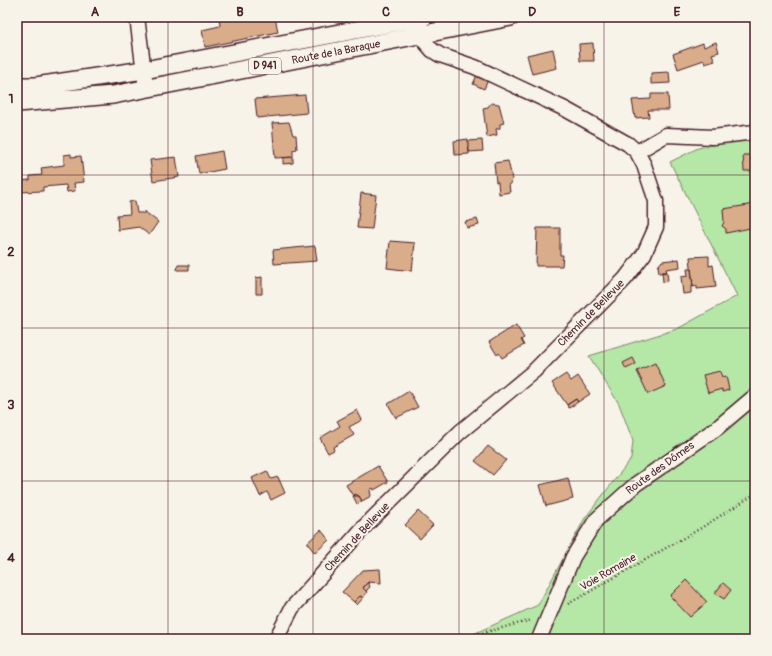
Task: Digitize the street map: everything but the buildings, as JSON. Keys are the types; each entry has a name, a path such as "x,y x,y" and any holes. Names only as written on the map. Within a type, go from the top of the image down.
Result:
{"main road":[{"name":"Route de la Baraque","path":"17,103 113,95 511,17"},
{"name":"Route de la Baraque","path":"17,86 36,86 144,70 418,18"}],"street":[{"path":"137,17 146,88"},
{"name":"Chemin de Bellevue","path":"276,639 292,608 365,526 460,432 534,371 625,279 644,254 656,227 656,201 648,175 637,152 628,144 565,109 475,67 440,55 432,50 419,35 418,18"},
{"path":"637,152 666,135 713,137 755,132"},
{"name":"Route des Dômes","path":"538,639 573,557 596,520 636,484 717,428 755,396"}],"path":[{"name":"Voie Romaine","path":"459,639 548,616 701,528 755,494"}],"green space":[{"path":"755,136 755,639 462,639 538,605 585,518 631,459 633,441 619,404 589,356 677,329 737,296 670,162 698,148"}]}
